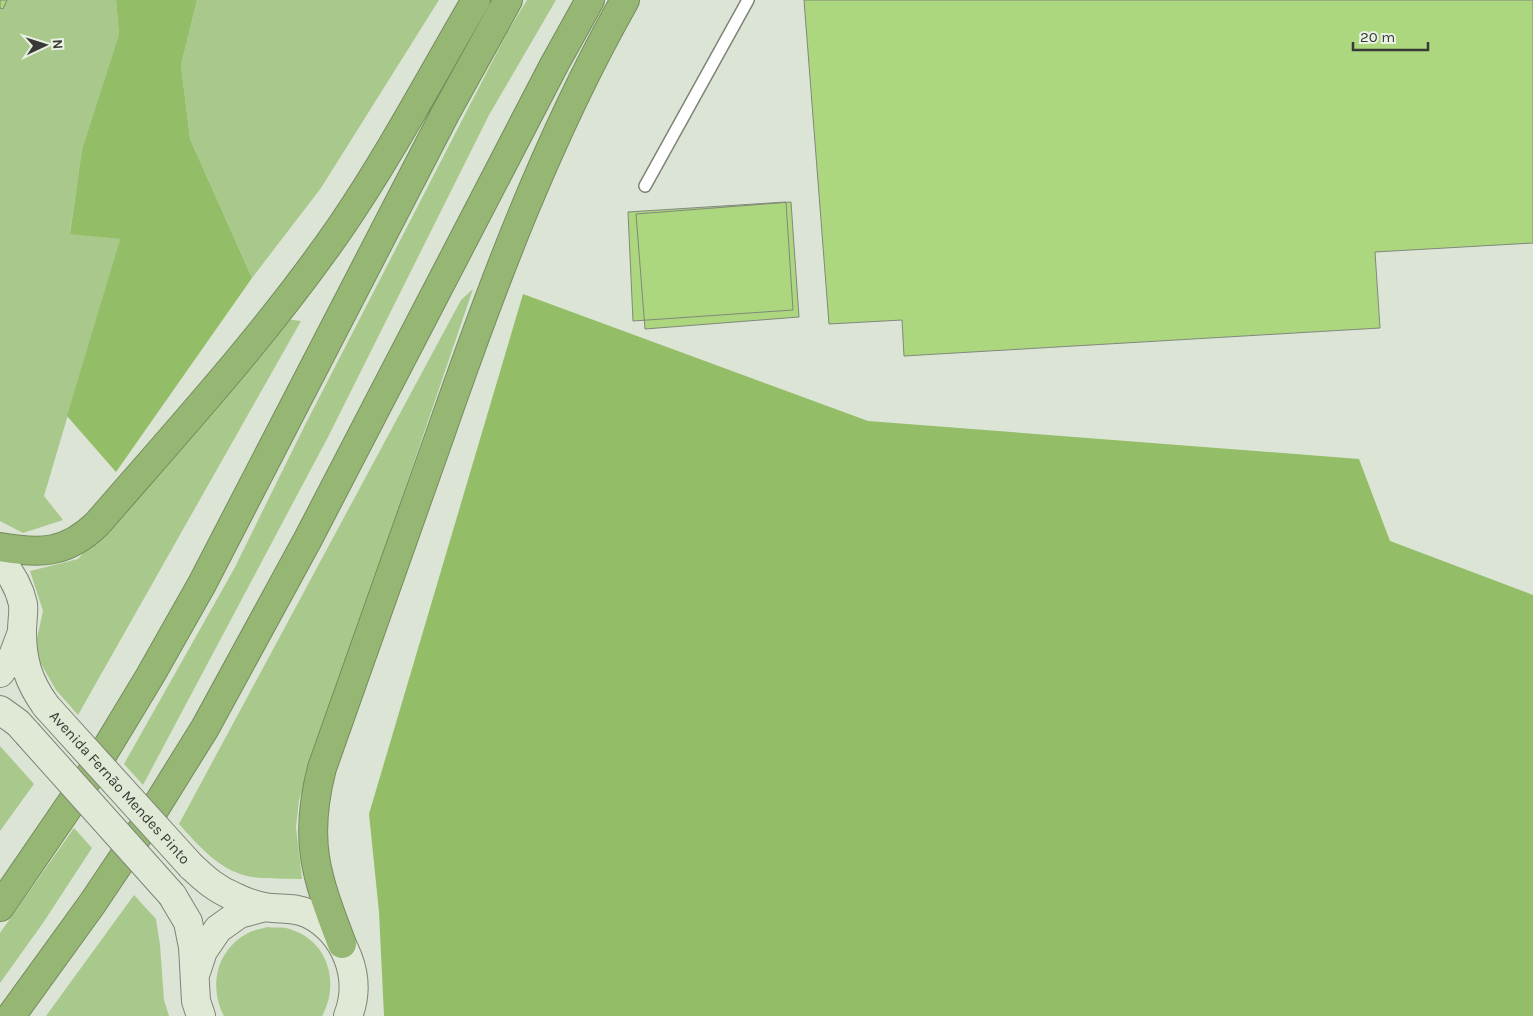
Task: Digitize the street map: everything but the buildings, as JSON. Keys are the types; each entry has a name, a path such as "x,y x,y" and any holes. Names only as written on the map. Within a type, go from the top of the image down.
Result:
{"highway":[{"path":"0,547 30,552 45,551 71,543 85,535 123,494 246,352 297,288 343,224 384,159 476,0"},
{"path":"0,907 89,777 150,676 202,584 441,122 508,0"},
{"path":"11,1016 114,872 205,728 308,539 549,74 590,0"},
{"path":"342,944 323,894 316,869 312,838 316,793 322,768 484,310 514,233 551,146 604,38 625,0"}],"main road":[{"name":"Avenida Fernão Mendes Pinto","path":"0,560 15,579 23,604 22,651 26,672 36,693 191,866 213,886 236,898 265,907"},
{"name":"Avenida Fernão Mendes Pinto","path":"0,673 13,656 22,631"},
{"name":"Avenida Fernão Mendes Pinto","path":"0,710 27,733 172,895 188,922 193,947 196,1001 201,1016"},
{"name":"Avenida Fernão Mendes Pinto","path":"195,976 203,951 218,930 239,914 265,907 287,907 309,914 328,927 342,944 352,966 354,990 349,1015"}],"lane":[{"path":"644,186 748,0"}],"green space":[{"path":"0,0 116,0 119,34 82,149 70,233 120,239 44,496 63,520 23,533 0,521"},
{"path":"116,0 197,0 181,65 190,139 252,278 116,472 67,416 120,239 70,234 82,149 119,34"},
{"path":"197,0 439,0 321,188 252,278 190,139 181,65"},
{"path":"527,0 556,0 489,115 327,439 143,785 124,764 234,569 305,425 508,31"},
{"path":"473,289 299,800 296,827 302,879 260,878 237,873 209,855 179,824 461,300"},
{"path":"523,294 868,421 1359,459 1390,541 1533,595 1533,1016 384,1016 379,912 369,814"},
{"path":"285,319 301,321 78,715 56,690 34,652 43,611 30,571 78,559"},
{"path":"0,746 34,784 0,831"},
{"path":"74,828 92,848 43,923 0,983 0,933"},
{"path":"134,895 156,919 164,1000 169,1016 46,1016"},
{"path":"267,927 286,928 300,933 312,941 320,951 327,963 330,975 328,1003 322,1016 224,1016 219,1004 216,981 218,969 223,958 237,940 250,932"}]}
